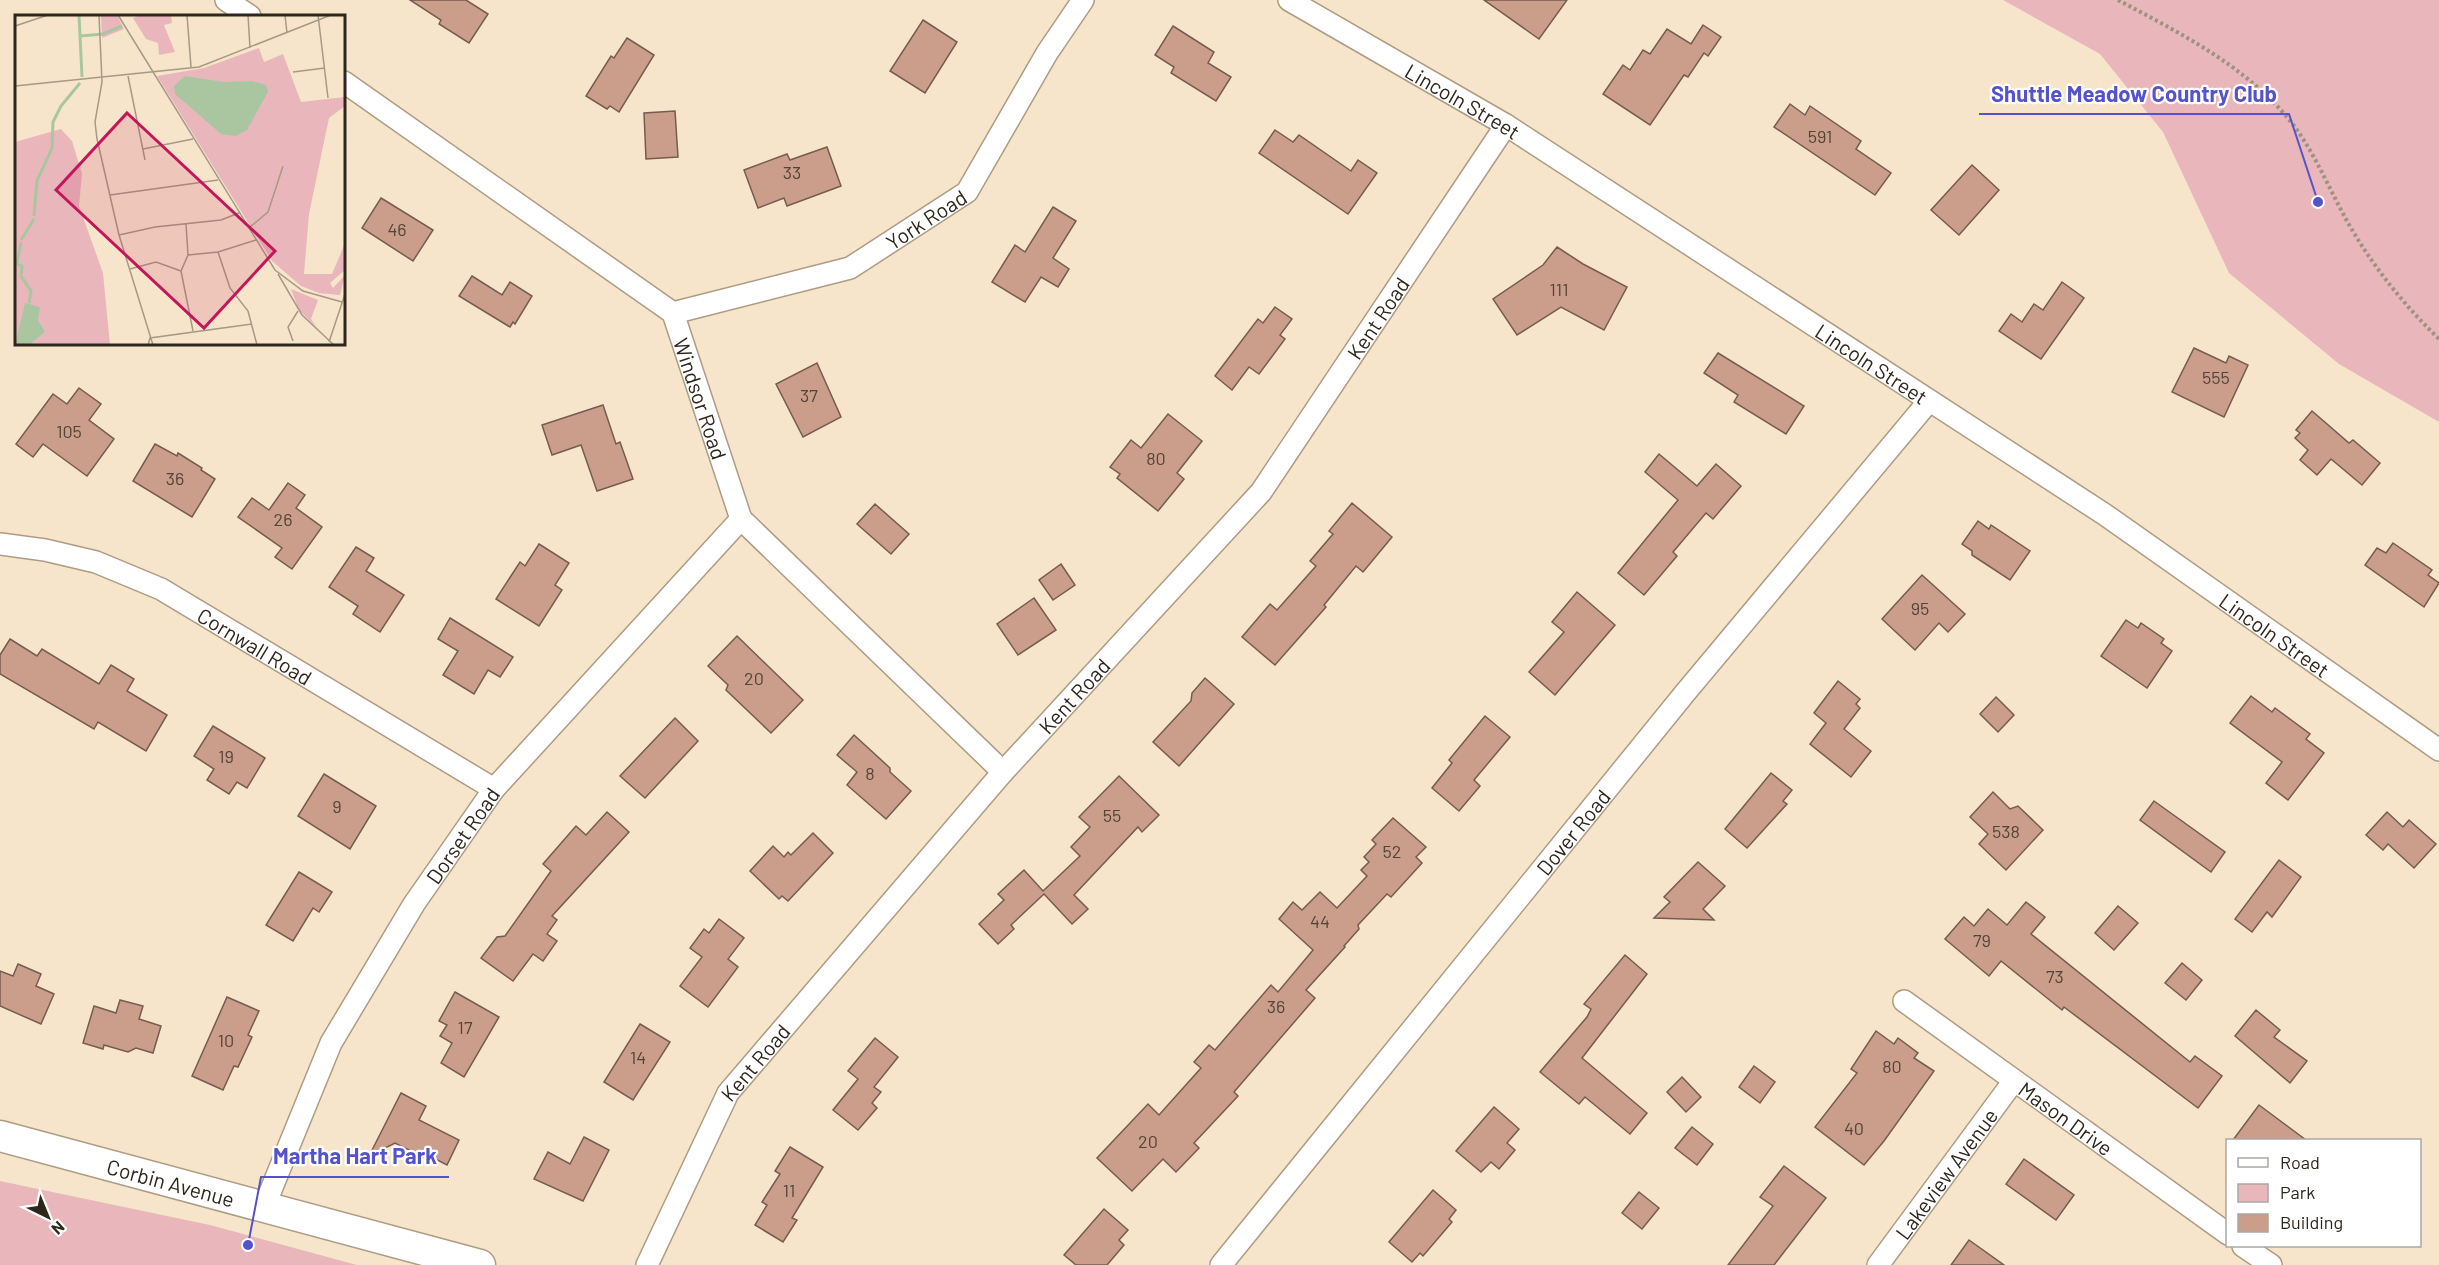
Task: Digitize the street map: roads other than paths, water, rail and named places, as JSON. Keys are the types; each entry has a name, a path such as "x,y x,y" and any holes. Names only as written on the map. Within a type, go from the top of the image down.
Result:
{"main road":[{"name":"Corbin Avenue","path":"0,1136 264,1207 417,1257 480,1265"}],"street":[{"path":"226,0 248,15"},
{"name":"York Road","path":"673,313 850,268 967,192 1047,53 1083,0"},
{"name":"Lincoln Street","path":"1288,0 1506,125 2103,514 2439,750"},
{"name":"Windsor Road","path":"345,83 673,313 741,519 1003,772"},
{"name":"Kent Road","path":"647,1265 728,1093 1003,772 1261,492 1506,125"},
{"name":"Dover Road","path":"1221,1265 1678,702 1929,401"},
{"name":"Dorset Road","path":"264,1207 331,1043 414,904 494,789 741,519"},
{"name":"Cornwall Road","path":"0,544 45,550 96,562 161,589 494,789"},
{"name":"Mason Drive","path":"1904,1001 2013,1082 2226,1233"},
{"name":"Lakeview Avenue","path":"1878,1265 2013,1082"},
{"path":"2246,1247 2271,1265"}],"place":[{"name":"Shuttle Meadow Country Club","path":"2318,202"},
{"name":"Martha Hart Park","path":"248,1245"}]}
